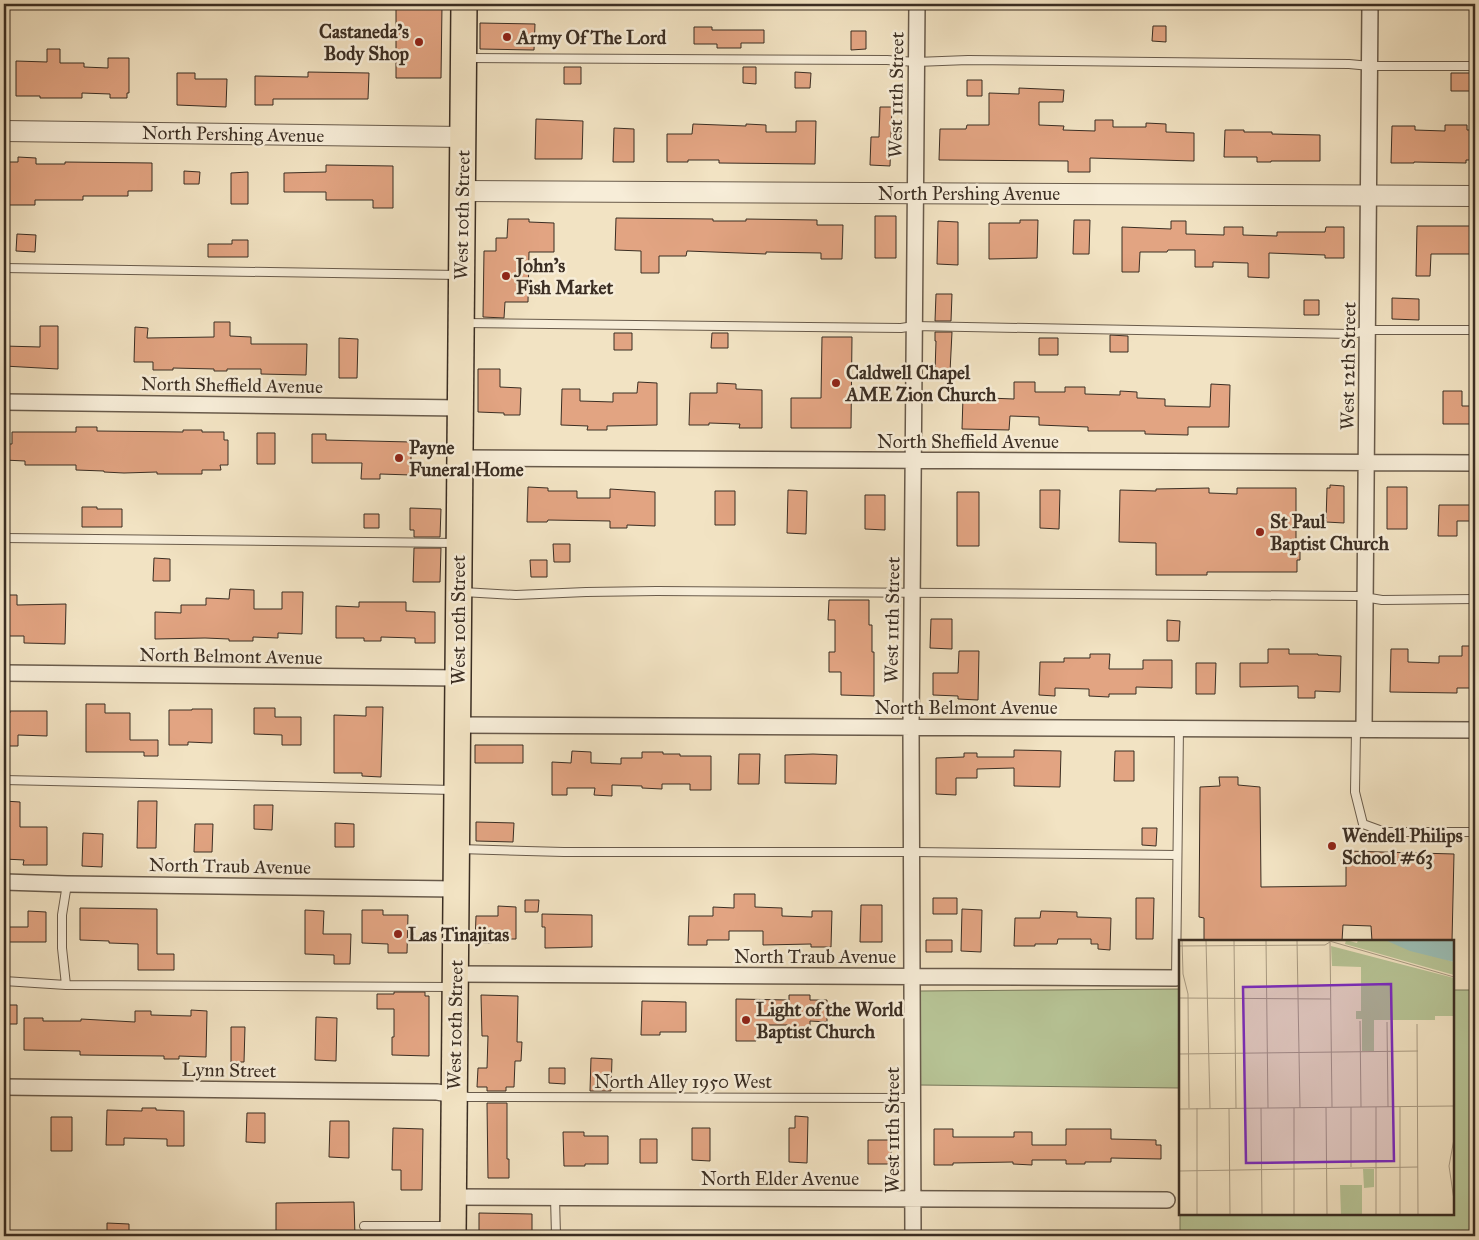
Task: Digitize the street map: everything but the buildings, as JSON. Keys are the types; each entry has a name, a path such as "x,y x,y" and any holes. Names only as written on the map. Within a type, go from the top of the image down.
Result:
{"main road":[{"name":"West 10th Street","path":"453,1231 464,4"}],"street":[{"name":"West 11th Street","path":"913,1236 911,727 917,4"},
{"name":"West 12th Street","path":"1360,730 1367,462 1370,4"},
{"name":"North Pershing Avenue","path":"4,131 463,137"},
{"name":"North Pershing Avenue","path":"462,191 1475,196"},
{"name":"North Sheffield Avenue","path":"4,402 460,408"},
{"name":"North Sheffield Avenue","path":"460,458 1475,463"},
{"name":"North Belmont Avenue","path":"4,673 458,678"},
{"name":"North Belmont Avenue","path":"458,725 1475,730"},
{"name":"North Traub Avenue","path":"4,882 456,889"},
{"name":"North Traub Avenue","path":"455,981 912,976 1176,978"},
{"name":"Lynn Street","path":"4,1087 437,1092 454,1094"},
{"name":"North Elder Avenue","path":"453,1197 1167,1200"}],"lane":[{"path":"464,58 887,60 916,62 978,60 1475,66"},
{"path":"4,268 462,275"},
{"path":"461,323 893,328 914,326 1352,334 1368,330 1475,330"},
{"path":"4,538 459,543"},
{"path":"459,592 516,595 657,591 1365,596 1382,600 1475,599"},
{"path":"1176,978 1179,728"},
{"path":"1360,730 1355,792 1363,824 1385,832 1475,832"},
{"path":"4,780 457,790"},
{"path":"456,849 564,852 912,852 1177,855"},
{"path":"66,985 62,948 62,915 67,884"},
{"path":"4,981 66,985 455,981"},
{"name":"North Alley 1950 West","path":"454,1094 506,1097 912,1098"},
{"path":"555,1197 556,1236"},
{"path":"364,1226 453,1231"}],"green space":[{"path":"1179,989 1179,1088 919,1085 920,991"},
{"path":"1454,990 1475,990 1475,1236 1180,1236 1180,1215 1454,1215"}],"place":[{"name":"Army Of The Lord","path":"507,37"},
{"name":"Castaneda's Body Shop","path":"419,42"},
{"name":"John's Fish Market","path":"506,276"},
{"name":"Caldwell Chapel AME Zion Church","path":"836,383"},
{"name":"Payne Funeral Home","path":"399,458"},
{"name":"St Paul Baptist Church","path":"1260,532"},
{"name":"Wendell Philips School #63","path":"1332,846"},
{"name":"Las Tinajitas","path":"398,934"},
{"name":"Light of the World Baptist Church","path":"746,1020"}]}
